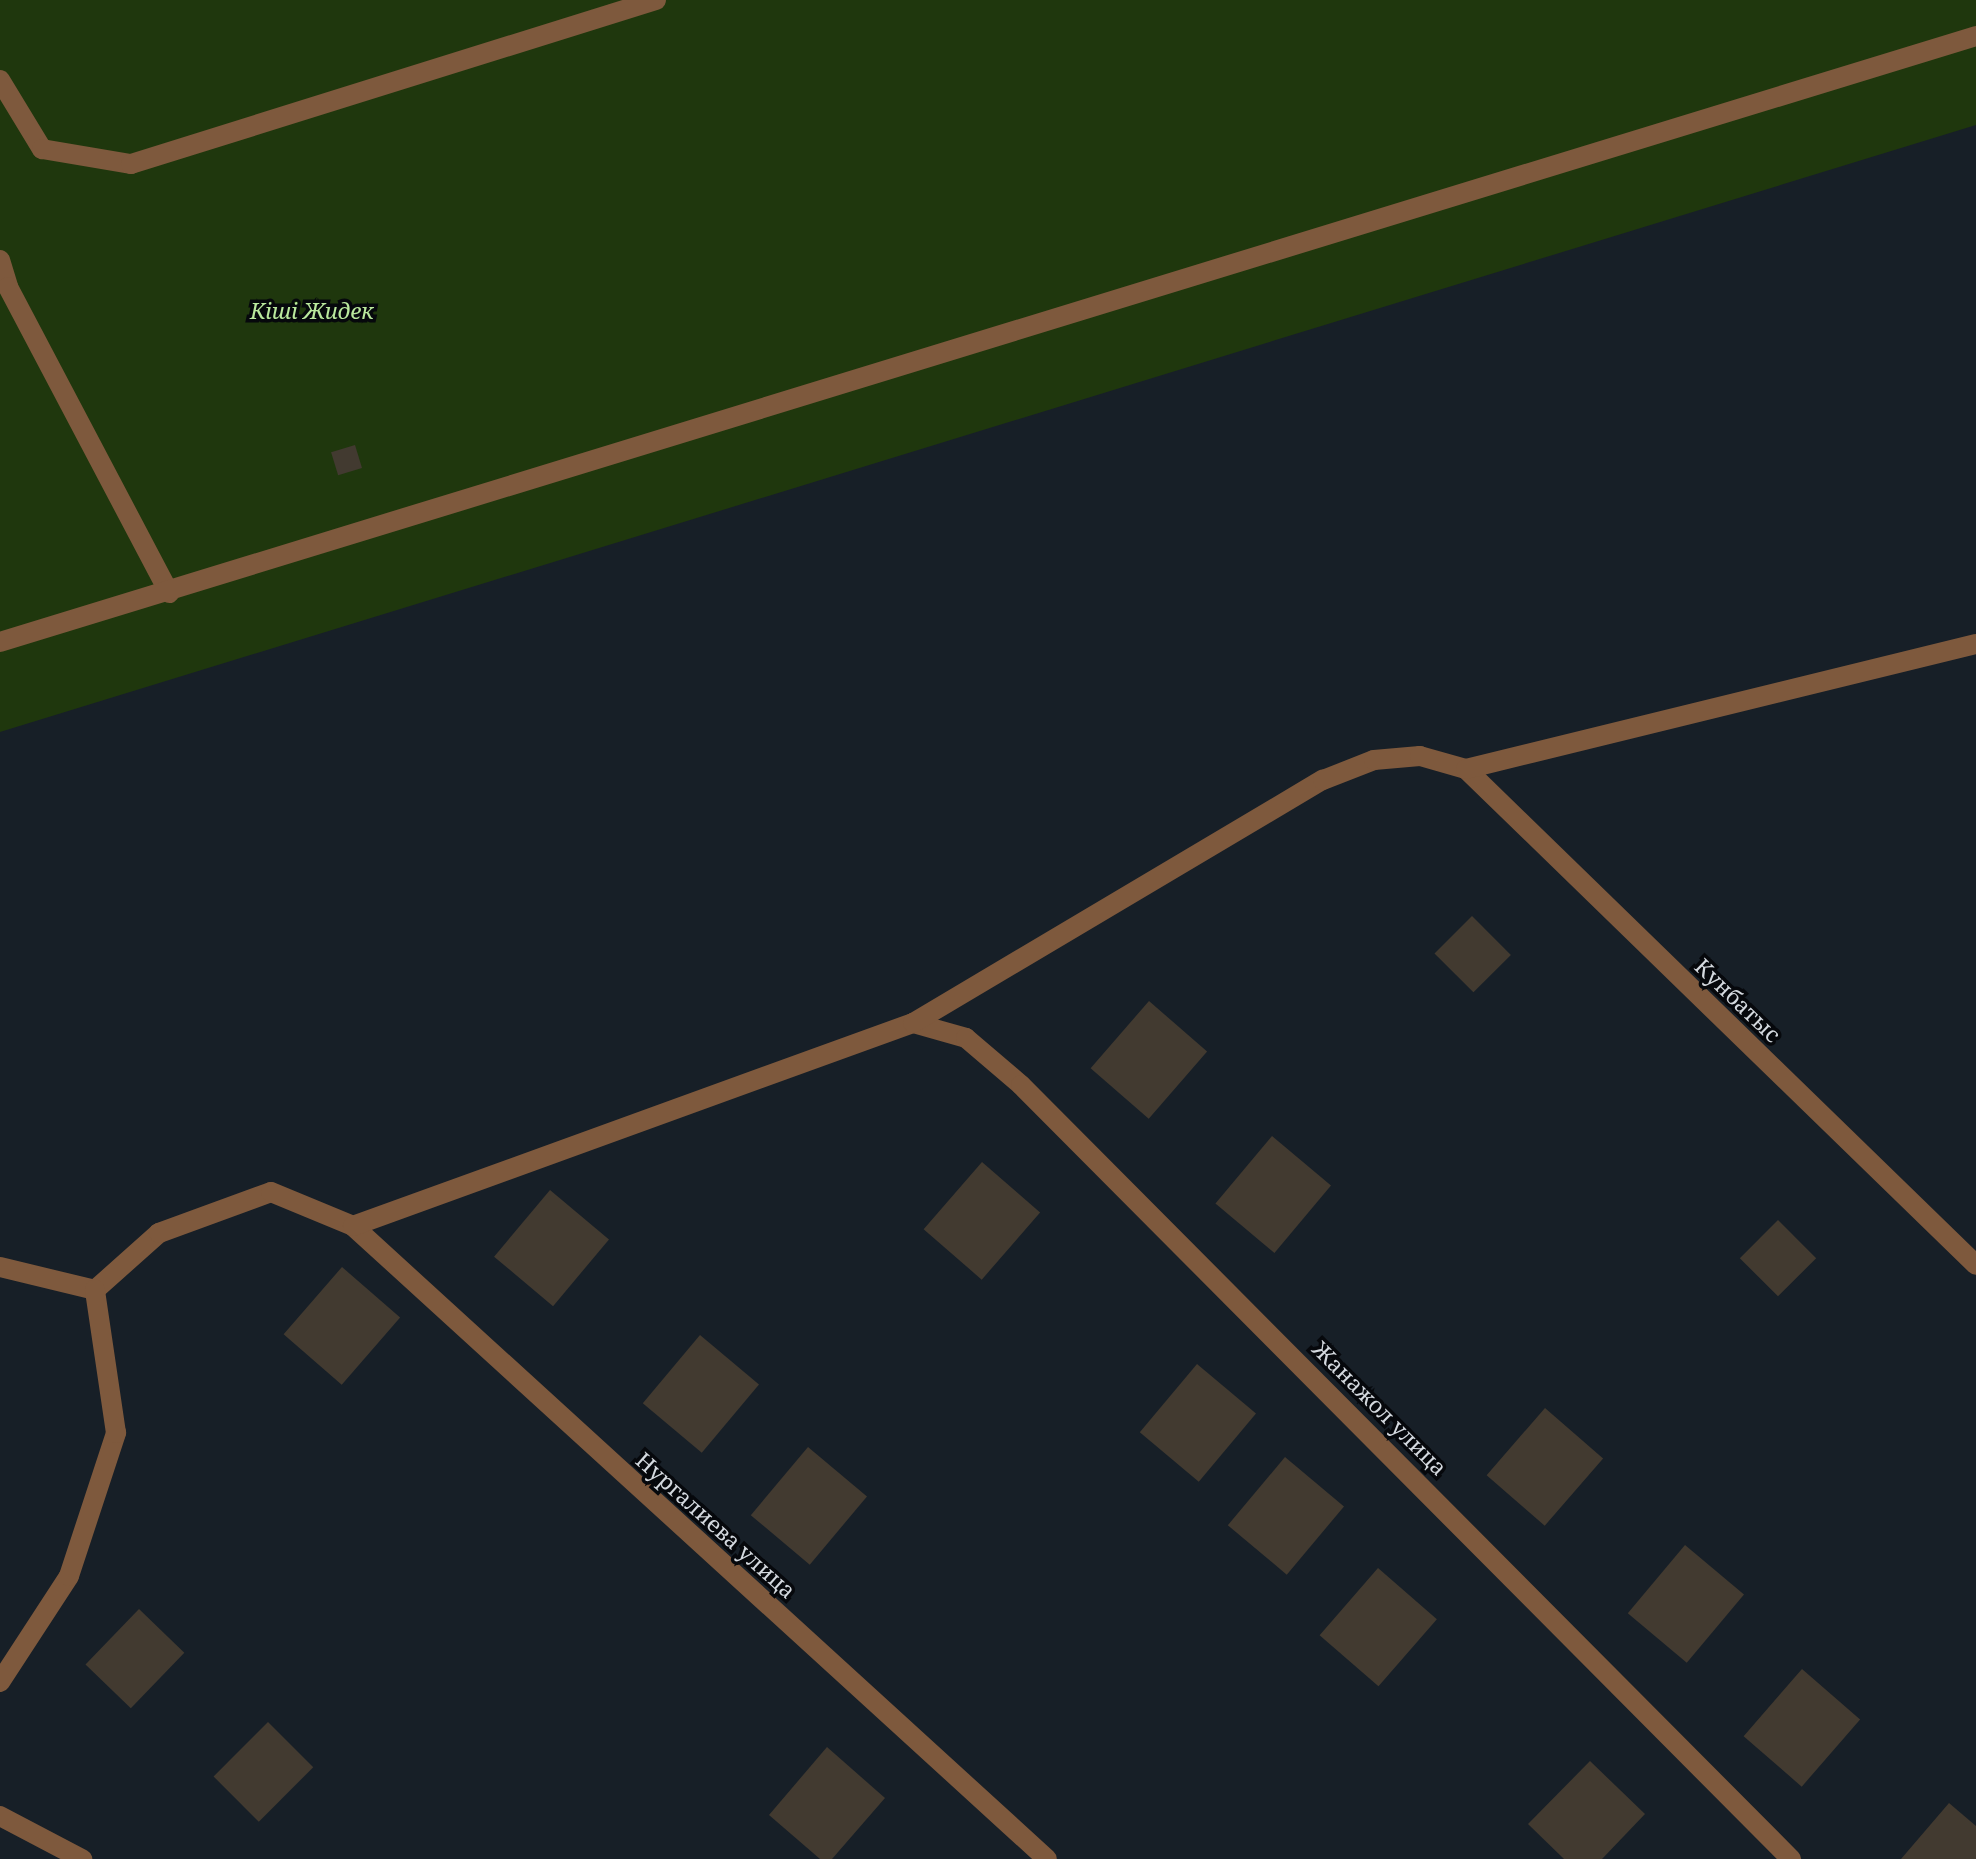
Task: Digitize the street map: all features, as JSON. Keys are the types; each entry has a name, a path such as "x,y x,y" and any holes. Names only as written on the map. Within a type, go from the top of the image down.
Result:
{"street":[{"path":"0,80 42,149 131,164 656,0"},
{"path":"0,642 169,593 1976,36"},
{"path":"0,260 8,287 169,593"},
{"path":"353,1226 913,1023 1323,780 1374,760 1420,756 1466,769 1976,644"},
{"name":"Кунбатыс","path":"1466,769 1976,1265"},
{"name":"Жанажол улица","path":"913,1023 966,1038 1021,1085 1791,1859"},
{"name":"Нургалиева улица","path":"95,1290 159,1233 271,1192 353,1226 1047,1859"},
{"path":"0,1267 95,1290 116,1433 69,1576 0,1682"},
{"path":"0,1816 82,1859"}],"green space":[{"name":"Кіші Жидек","path":"0,0 1976,0 1976,125 0,732"}],"building":[{"path":"355,445 362,468 338,475 331,452"},
{"path":"1472,916 1511,955 1473,992 1435,953"},
{"path":"1149,1001 1207,1052 1149,1119 1091,1068"},
{"path":"1272,1136 1331,1185 1274,1253 1215,1203"},
{"path":"982,1162 1040,1213 982,1280 924,1229"},
{"path":"550,1190 609,1239 553,1306 494,1257"},
{"path":"1778,1220 1816,1258 1778,1296 1740,1258"},
{"path":"342,1267 400,1318 342,1385 284,1334"},
{"path":"700,1335 759,1384 702,1453 643,1403"},
{"path":"1197,1364 1256,1413 1199,1482 1140,1432"},
{"path":"1545,1408 1603,1459 1545,1526 1487,1475"},
{"path":"808,1447 867,1496 810,1565 751,1515"},
{"path":"1285,1457 1344,1506 1287,1575 1228,1525"},
{"path":"1685,1545 1744,1594 1687,1663 1628,1613"},
{"path":"1378,1568 1437,1619 1378,1686 1320,1635"},
{"path":"139,1609 184,1653 131,1708 86,1664"},
{"path":"1802,1669 1860,1720 1802,1787 1744,1736"},
{"path":"268,1722 313,1767 259,1822 214,1776"},
{"path":"827,1747 885,1798 832,1859 820,1859 769,1815"},
{"path":"1590,1761 1645,1814 1602,1859 1564,1859 1528,1824"},
{"path":"1949,1803 1976,1826 1976,1859 1901,1859"}]}
